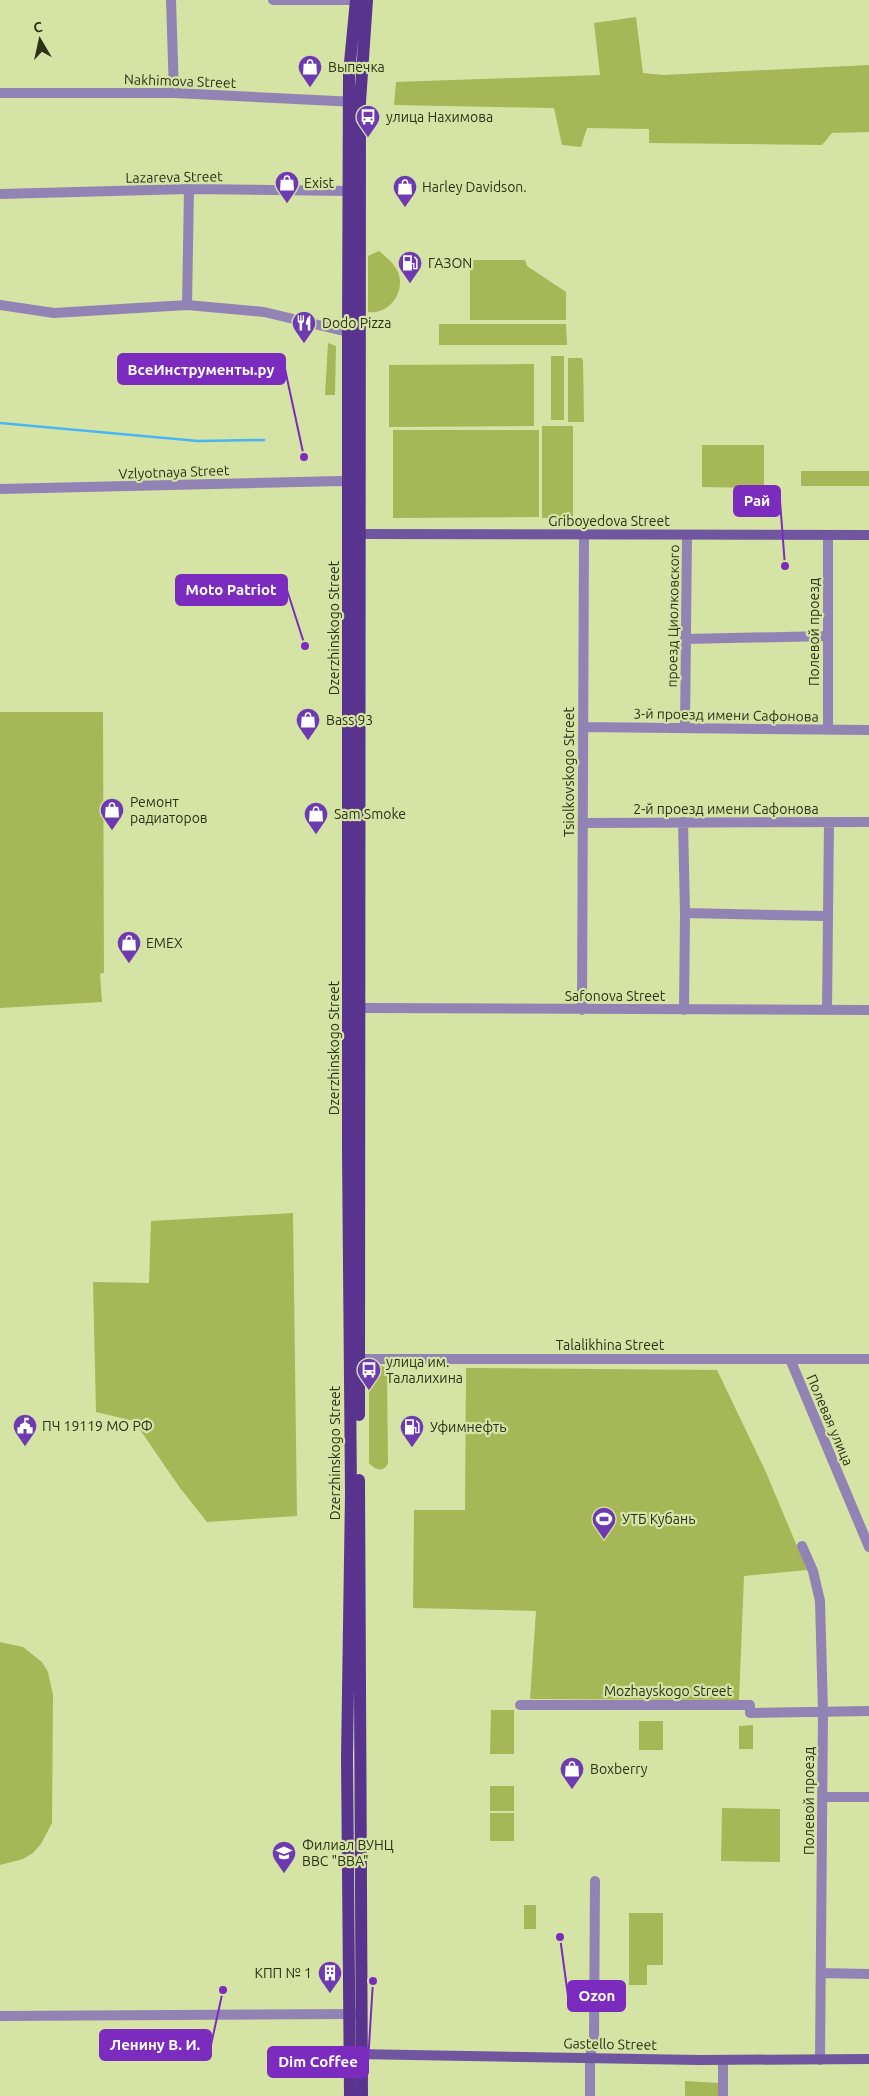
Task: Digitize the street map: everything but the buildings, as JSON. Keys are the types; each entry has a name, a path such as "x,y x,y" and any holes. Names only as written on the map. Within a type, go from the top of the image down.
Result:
{"main road":[{"name":"Dzerzhinskogo Street","path":"355,1359 348,1162 354,534 354,102 349,73 362,2"},
{"name":"Dzerzhinskogo Street","path":"350,2096 356,2054 356,2014 347,1748 361,1008 354,534 348,483 349,191 354,102"},
{"name":"Dzerzhinskogo Street","path":"356,2054 362,2096"}],"street":[{"path":"171,0 174,93"},
{"path":"273,0 362,2"},
{"name":"Nakhimova Street","path":"0,94 174,93 354,102"},
{"path":"187,304 188,189"},
{"name":"Lazareva Street","path":"0,194 188,189 349,191"},
{"path":"0,305 54,313 187,304 264,312 348,332"},
{"name":"Vzlyotnaya Street","path":"0,489 340,481 348,483"},
{"name":"Griboyedova Street","path":"354,534 869,535"},
{"name":"Tsiolkovskogo Street","path":"582,1010 584,534"},
{"name":"проезд Циолковского","path":"685,728 687,535"},
{"name":"Полевой проезд","path":"828,535 828,729"},
{"path":"685,639 828,636"},
{"name":"3-й проезд имени Сафонова","path":"583,727 869,730"},
{"path":"683,822 685,913 684,1010"},
{"path":"828,1010 829,822"},
{"name":"2-й проезд имени Сафонова","path":"583,823 869,822"},
{"path":"685,913 827,916"},
{"name":"Safonova Street","path":"361,1008 869,1010"},
{"name":"Talalikhina Street","path":"355,1359 869,1359"},
{"name":"Полевая улица","path":"790,1359 869,1547"},
{"name":"Полевой проезд","path":"802,1546 813,1570 820,1601 823,1712 820,2060"},
{"name":"Mozhayskogo Street","path":"520,1705 750,1705 750,1713 869,1712"},
{"path":"823,1797 869,1797"},
{"path":"590,2096 590,2057 594,2039 595,1881"},
{"path":"821,1973 869,1974"},
{"path":"0,2016 356,2014"},
{"name":"Gastello Street","path":"356,2054 723,2060 869,2059"},
{"path":"723,2060 723,2096"}],"green space":[{"path":"636,17 643,73 663,75 869,65 869,132 832,133 822,145 649,143 649,129 587,128 581,147 562,145 554,108 394,105 396,82 600,75 594,23"},
{"path":"379,251 390,260 398,272 400,287 394,301 389,306 376,312 368,312 368,256"},
{"path":"470,260 525,260 527,266 566,292 566,320 470,320"},
{"path":"439,324 566,324 567,345 439,345"},
{"path":"328,343 336,346 335,395 325,395"},
{"path":"551,356 564,356 564,420 551,420"},
{"path":"568,358 581,358 583,360 584,422 568,422"},
{"path":"534,364 534,426 389,427 389,365"},
{"path":"542,426 573,426 573,518 542,518"},
{"path":"393,430 539,430 539,517 393,518"},
{"path":"702,445 764,445 764,488 702,487"},
{"path":"801,471 869,471 869,486 801,486"},
{"path":"0,712 103,712 104,973 100,974 102,1002 0,1008"},
{"path":"293,1213 297,1516 207,1522 180,1488 134,1421 96,1412 93,1282 149,1283 151,1221"},
{"path":"379,1365 387,1368 388,1463 382,1469 374,1467 369,1463 369,1372"},
{"name":"УТБ Кубань","path":"466,1368 717,1370 765,1470 807,1570 744,1576 739,1700 530,1699 536,1611 413,1608 414,1510 465,1510"},
{"path":"0,1642 23,1647 42,1662 48,1672 53,1695 52,1823 41,1844 33,1853 23,1859 0,1865"},
{"path":"491,1710 514,1710 514,1754 490,1754"},
{"path":"639,1721 663,1721 663,1750 639,1750"},
{"path":"753,1725 753,1749 739,1749 739,1726"},
{"path":"490,1786 514,1786 514,1811 490,1811"},
{"path":"722,1808 780,1809 780,1862 721,1861"},
{"path":"490,1813 514,1813 514,1841 490,1841"},
{"path":"524,1905 536,1905 536,1929 524,1929"},
{"path":"629,1913 663,1913 663,1965 647,1965 647,1985 629,1985"},
{"path":"685,2081 719,2083 719,2096 685,2096"}],"waterway":[{"path":"0,423 198,441 264,440"}],"place":[{"name":"Выпечка","path":"310,88"},
{"name":"улица Нахимова","path":"368,138"},
{"name":"Exist","path":"287,204"},
{"name":"Harley Davidson.","path":"405,208"},
{"name":"ГАЗON","path":"410,284"},
{"name":"Dodo Pizza","path":"304,344"},
{"name":"ВсеИнструменты.ру","path":"304,457"},
{"name":"Рай","path":"785,566"},
{"name":"Moto Patriot","path":"305,646"},
{"name":"Bass 93","path":"308,741"},
{"name":"Ремонт радиаторов","path":"112,831"},
{"name":"Sam Smoke","path":"316,835"},
{"name":"EMEX","path":"129,964"},
{"name":"улица им. Талалихина","path":"369,1391"},
{"name":"ПЧ 19119 МО РФ","path":"25,1447"},
{"name":"Уфимнефть","path":"412,1448"},
{"name":"УТБ Кубань","path":"604,1540"},
{"name":"Boxberry","path":"572,1790"},
{"name":"Филиал ВУНЦ ВВС \"ВВА\"","path":"284,1874"},
{"name":"Ozon","path":"560,1937"},
{"name":"Dim Coffee","path":"373,1981"},
{"name":"Ленину В. И.","path":"223,1990"},
{"name":"КПП № 1","path":"330,1994"}]}
